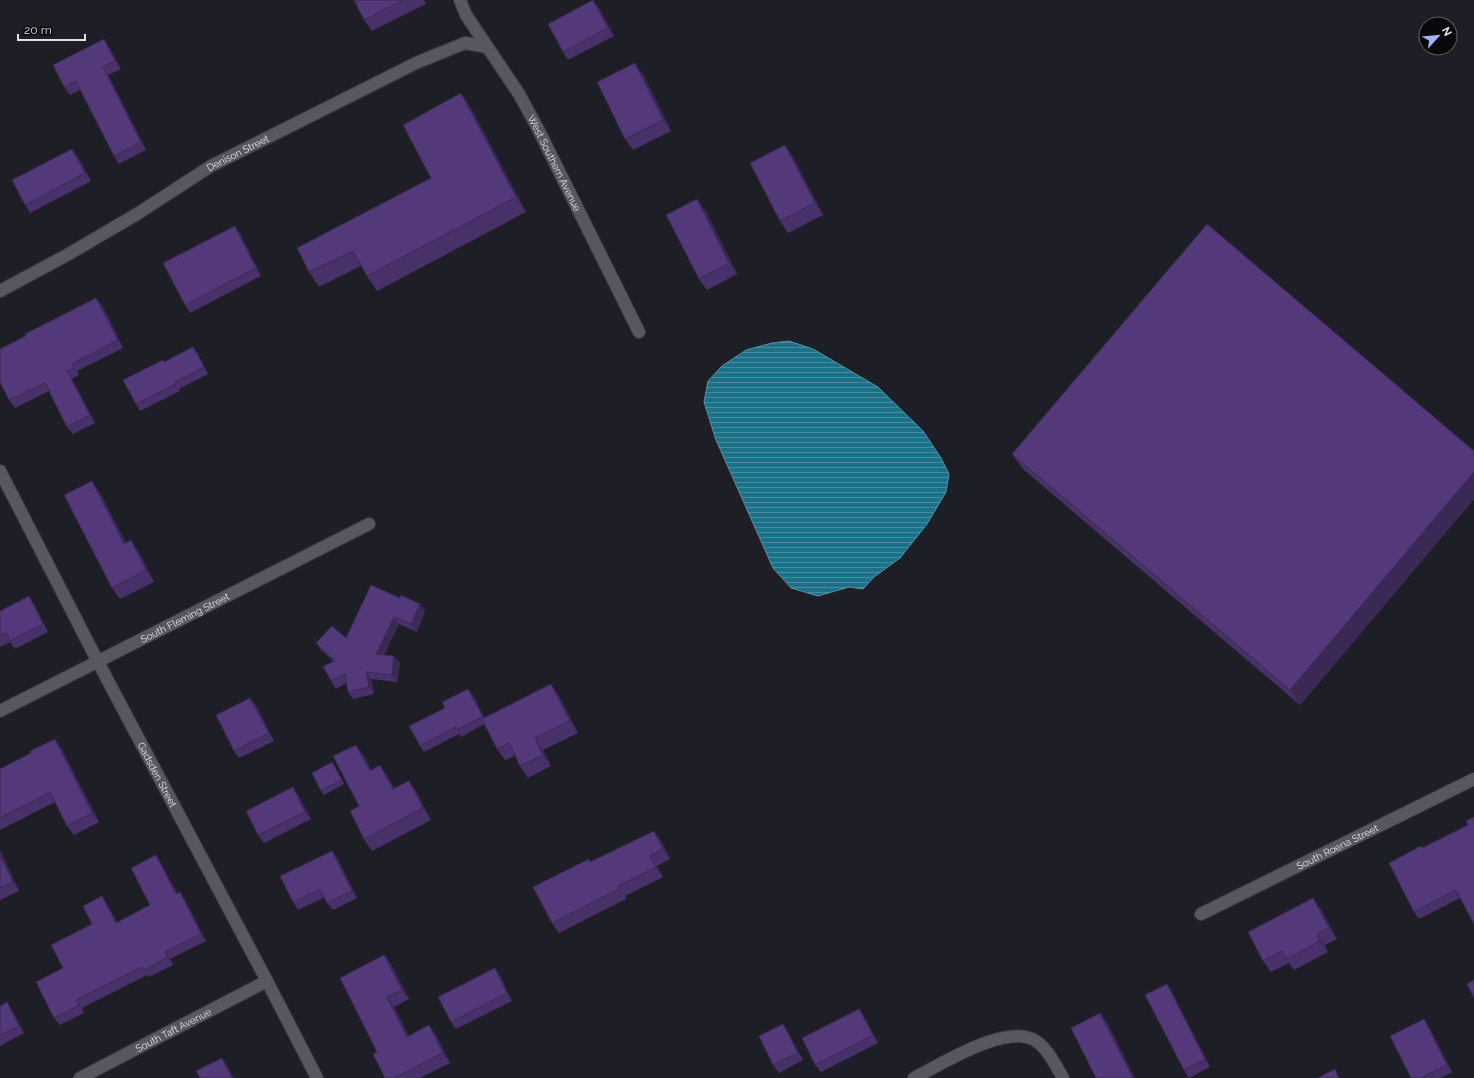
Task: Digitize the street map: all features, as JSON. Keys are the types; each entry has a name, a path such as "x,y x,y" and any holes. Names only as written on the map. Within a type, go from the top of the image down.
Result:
{"street":[{"name":"West Southern Avenue","path":"460,0 466,14 518,94 537,127 639,332"},
{"name":"Denison Street","path":"0,291 67,255 137,214 211,166 416,62 465,43 488,47"},
{"name":"Gadsden Street","path":"0,471 98,662 317,1078"},
{"name":"South Fleming Street","path":"0,711 369,524"},
{"name":"South Roena Street","path":"1201,914 1474,779"},
{"name":"South Taft Avenue","path":"80,1078 267,981"},
{"path":"914,1078 982,1044 1006,1036 1028,1037 1037,1041 1048,1053 1063,1078"}],"water":[{"path":"789,341 813,349 878,387 923,431 941,458 949,474 946,492 927,524 900,558 874,577 863,589 849,587 818,596 791,588 773,568 716,440 704,402 708,381 722,366 746,350 772,343"}],"building":[{"path":"354,0 403,0 364,20"},
{"path":"593,0 608,28 563,52 548,24"},
{"path":"104,39 115,61 103,67 141,142 114,156 76,81 64,87 53,65"},
{"path":"635,63 663,120 625,139 597,82"},
{"path":"461,93 516,197 367,276 353,251 309,272 297,248 431,178 403,125"},
{"path":"785,145 815,203 780,221 750,163"},
{"path":"72,149 85,173 25,205 12,180"},
{"path":"697,199 729,263 699,279 666,215"},
{"path":"1207,224 1474,451 1474,472 1290,690 1012,454"},
{"path":"235,226 256,268 185,305 163,263"},
{"path":"96,298 118,340 72,364 74,368 67,371 90,415 67,427 45,383 9,400 0,382 0,349 26,336 25,334"},
{"path":"193,347 204,367 175,382 176,384 136,404 123,380 163,360 164,362"},
{"path":"92,481 124,544 131,540 146,570 112,588 64,495"},
{"path":"371,585 400,598 401,595 420,604 411,624 394,617 376,654 394,656 392,675 366,672 369,687 348,692 345,674 331,681 323,666 335,661 316,643 332,626 346,638"},
{"path":"29,596 43,624 10,641 6,633 0,636 0,611"},
{"path":"551,684 570,721 535,738 543,755 520,766 509,743 497,749 482,719"},
{"path":"468,689 483,717 456,730 455,727 420,746 409,726 445,708 442,702"},
{"path":"250,698 269,733 234,751 216,715"},
{"path":"55,739 92,813 67,826 50,792 0,818 0,769 31,753 30,751"},
{"path":"356,745 370,771 380,765 393,789 409,781 423,808 364,839 350,811 359,806 333,756"},
{"path":"332,762 342,780 321,791 312,773"},
{"path":"293,787 305,812 258,835 246,811"},
{"path":"1474,817 1474,924 1456,890 1414,912 1389,863 1421,846 1422,848 1468,825 1466,821"},
{"path":"654,831 663,849 650,856 656,867 618,886 619,889 552,923 533,887 589,859 590,862"},
{"path":"332,851 352,891 327,903 320,889 293,902 280,876"},
{"path":"0,855 13,882 0,888"},
{"path":"156,855 176,894 180,892 201,934 165,952 168,957 144,970 142,967 76,1000 79,1005 54,1018 36,982 63,968 51,945 92,924 83,906 102,896 116,923 150,905 131,868"},
{"path":"1313,898 1329,928 1317,934 1320,941 1287,959 1282,951 1263,961 1248,932"},
{"path":"384,955 402,990 387,997 407,1037 429,1025 443,1053 394,1078 385,1078 373,1054 377,1052 340,978"},
{"path":"495,968 507,993 451,1022 438,997"},
{"path":"1474,980 1474,998 1467,984"},
{"path":"1167,984 1205,1059 1184,1070 1145,995"},
{"path":"7,1002 19,1026 0,1035 0,1006"},
{"path":"859,1009 873,1035 815,1065 802,1038"},
{"path":"1100,1013 1133,1078 1096,1078 1071,1028"},
{"path":"1424,1019 1447,1065 1421,1078 1411,1078 1390,1036"},
{"path":"783,1024 798,1053 773,1065 759,1036"},
{"path":"222,1058 232,1078 200,1078 196,1071"},
{"path":"1335,1069 1339,1078 1318,1078"}]}
